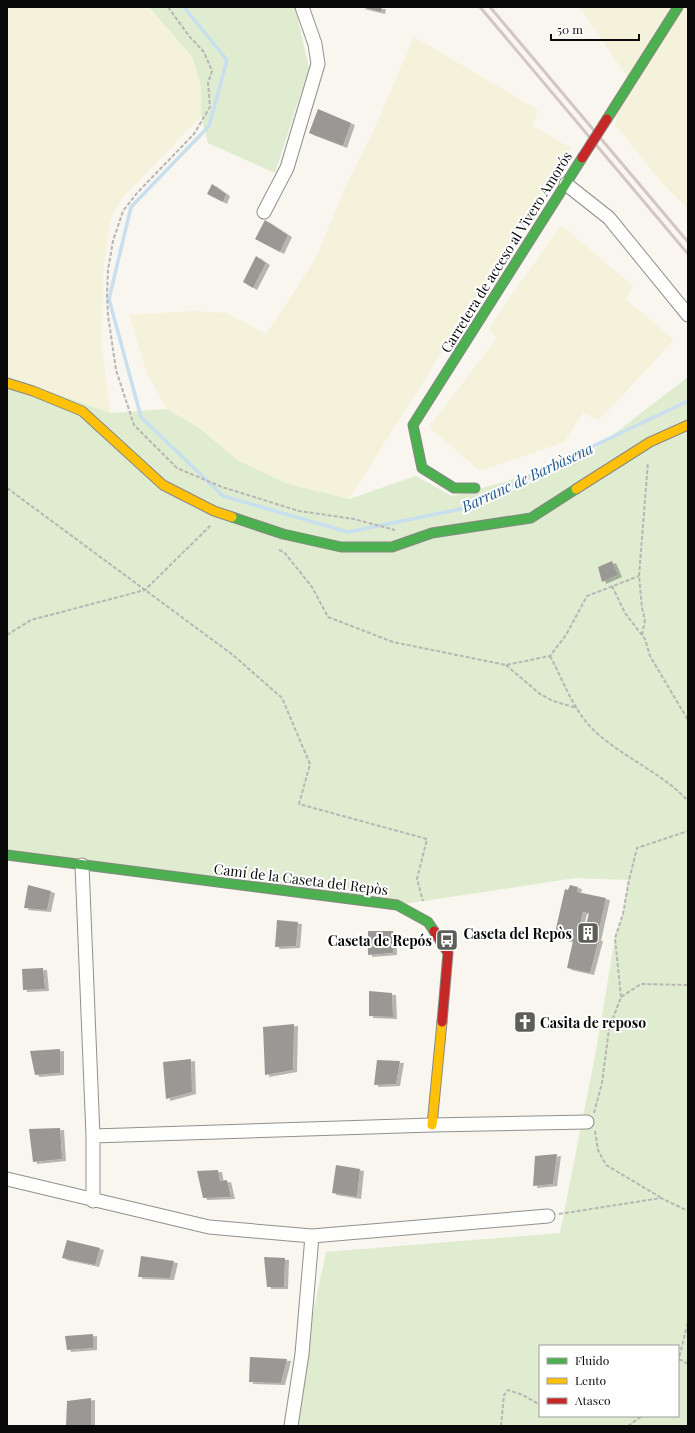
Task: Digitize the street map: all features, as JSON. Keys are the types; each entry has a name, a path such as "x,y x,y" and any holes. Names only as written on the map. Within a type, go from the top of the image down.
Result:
{"street":[{"path":"264,212 287,168 318,64 315,44 302,7"},
{"name":"Carretera de acceso al Vivero Amorós","path":"475,488 454,488 422,468 413,425 678,7"},
{"path":"566,184 609,218 688,315"},
{"path":"7,382 82,411 163,485 214,511 283,534 341,547 392,547 432,533 531,518 650,442 688,425"},
{"name":"Camí de la Caseta del Repòs","path":"7,854 397,905 428,922 448,953 432,1125"},
{"path":"82,865 93,1136 93,1201"},
{"path":"93,1136 590,1120"},
{"path":"7,1179 93,1201 209,1227 312,1236 548,1216"},
{"path":"291,1426 302,1354 312,1236"}],"path":[{"path":"168,7 189,36 204,52 212,71 208,84 210,107 194,134 137,193 123,211 113,241 108,270 108,315 116,370 134,425 177,468 222,487 299,511 354,519 401,531"},
{"path":"642,635 645,620 642,608 639,576 650,442"},
{"path":"7,488 234,655 282,698 310,764 299,804 427,839 417,879 428,922"},
{"path":"7,635 31,620 146,590 211,525 217,527"},
{"path":"278,549 284,552 312,587 328,617 393,642 506,664 550,656 566,636 587,596 639,576"},
{"path":"612,586 625,613 645,639 650,656 688,720"},
{"path":"550,656 577,708 597,733 629,758 679,791 688,801"},
{"path":"506,664 540,694 553,701 577,708"},
{"path":"688,831 637,848 628,880 623,914 614,938 621,997 609,1029 602,1083 590,1120 598,1150 606,1165 662,1198 688,1211"},
{"path":"621,997 641,984 688,985"},
{"path":"548,1216 662,1198"},
{"path":"688,1322 685,1329 679,1359 688,1364"},
{"path":"501,1426 504,1395 508,1390 524,1395 539,1404"},
{"path":"628,1426 641,1417"}],"shaded area":[{"path":"7,7 149,7 193,58 201,87 201,116 123,197 110,220 103,271 102,346 110,413 7,376"},
{"path":"579,7 688,7 688,209 662,183 615,124 627,76"},
{"path":"414,37 538,110 533,126 571,148 349,499 288,484 239,461 199,428 167,409 148,375 129,315 189,311 227,313 266,334 316,258 344,190 373,132"},
{"path":"561,225 633,286 626,299 674,340 599,420 583,413 564,442 480,471 429,427 497,338 488,329"}],"green space":[{"path":"149,7 295,7 309,68 275,173 208,143 201,116 201,87 193,58"},
{"path":"7,376 110,413 167,409 199,428 239,461 288,484 349,499 416,476 452,496 501,483 588,454 688,377 688,1426 289,1426 326,1252 560,1233 596,1051 615,938 623,914 628,880 576,878 397,905 7,860"}],"building":[{"path":"360,7 382,7 381,12"},
{"path":"318,109 351,123 343,146 309,133"},
{"path":"212,184 226,194 223,202 207,194"},
{"path":"265,220 288,235 280,252 255,239"},
{"path":"256,256 266,263 253,288 243,282"},
{"path":"612,561 618,575 602,582 598,567"},
{"path":"28,885 51,891 47,910 24,908"},
{"path":"570,885 578,887 577,892 606,898 597,939 599,939 590,973 567,968 573,941 554,937 565,889 568,890","holes":["583,912 589,913 586,925 580,924"]},
{"path":"277,920 298,922 296,946 275,947"},
{"path":"368,931 393,931 393,953 368,955"},
{"path":"43,968 45,989 23,990 22,969"},
{"path":"369,991 392,993 393,1017 369,1016"},
{"path":"294,1024 293,1070 265,1075 263,1027"},
{"path":"60,1049 60,1073 35,1075 30,1051"},
{"path":"191,1059 192,1092 166,1099 163,1062"},
{"path":"377,1060 400,1061 396,1084 374,1085"},
{"path":"60,1128 62,1159 33,1162 29,1129"},
{"path":"557,1154 553,1184 533,1186 535,1156"},
{"path":"336,1165 360,1169 357,1197 332,1193"},
{"path":"218,1170 220,1181 227,1180 231,1197 203,1198 197,1171"},
{"path":"67,1240 100,1248 95,1265 62,1258"},
{"path":"141,1256 174,1261 170,1278 138,1277"},
{"path":"264,1257 285,1258 284,1287 267,1287"},
{"path":"93,1334 93,1348 67,1350 65,1336"},
{"path":"250,1357 287,1359 281,1383 249,1382"},
{"path":"91,1398 91,1426 66,1426 67,1401"}],"waterway":[{"name":"Barranc de Barbàsena","path":"184,7 227,60 209,126 131,207 109,299 141,417 223,496 348,532 461,509 688,401"}],"railway":[{"path":"480,7 688,254"},
{"path":"490,7 688,242"}],"traffic: fast":[{"path":"607,119 678,7"},
{"path":"475,488 454,488 422,468 413,425 582,158"},
{"path":"232,517 283,534 341,547 392,547 432,533 531,518 576,489"},
{"path":"7,855 397,905 428,922 434,931"}],"traffic: slow":[{"path":"7,383 33,391 82,411 163,485 214,511 232,517"},
{"path":"576,489 650,442 688,425"},
{"path":"432,1125 442,1022"}],"traffic: jam":[{"path":"582,158 607,119"},
{"path":"434,931 448,953 442,1022"}],"place":[{"name":"Caseta del Repòs","path":"588,933"},
{"name":"Caseta de Repós","path":"447,940"},
{"name":"Casita de reposo","path":"525,1022"}]}
